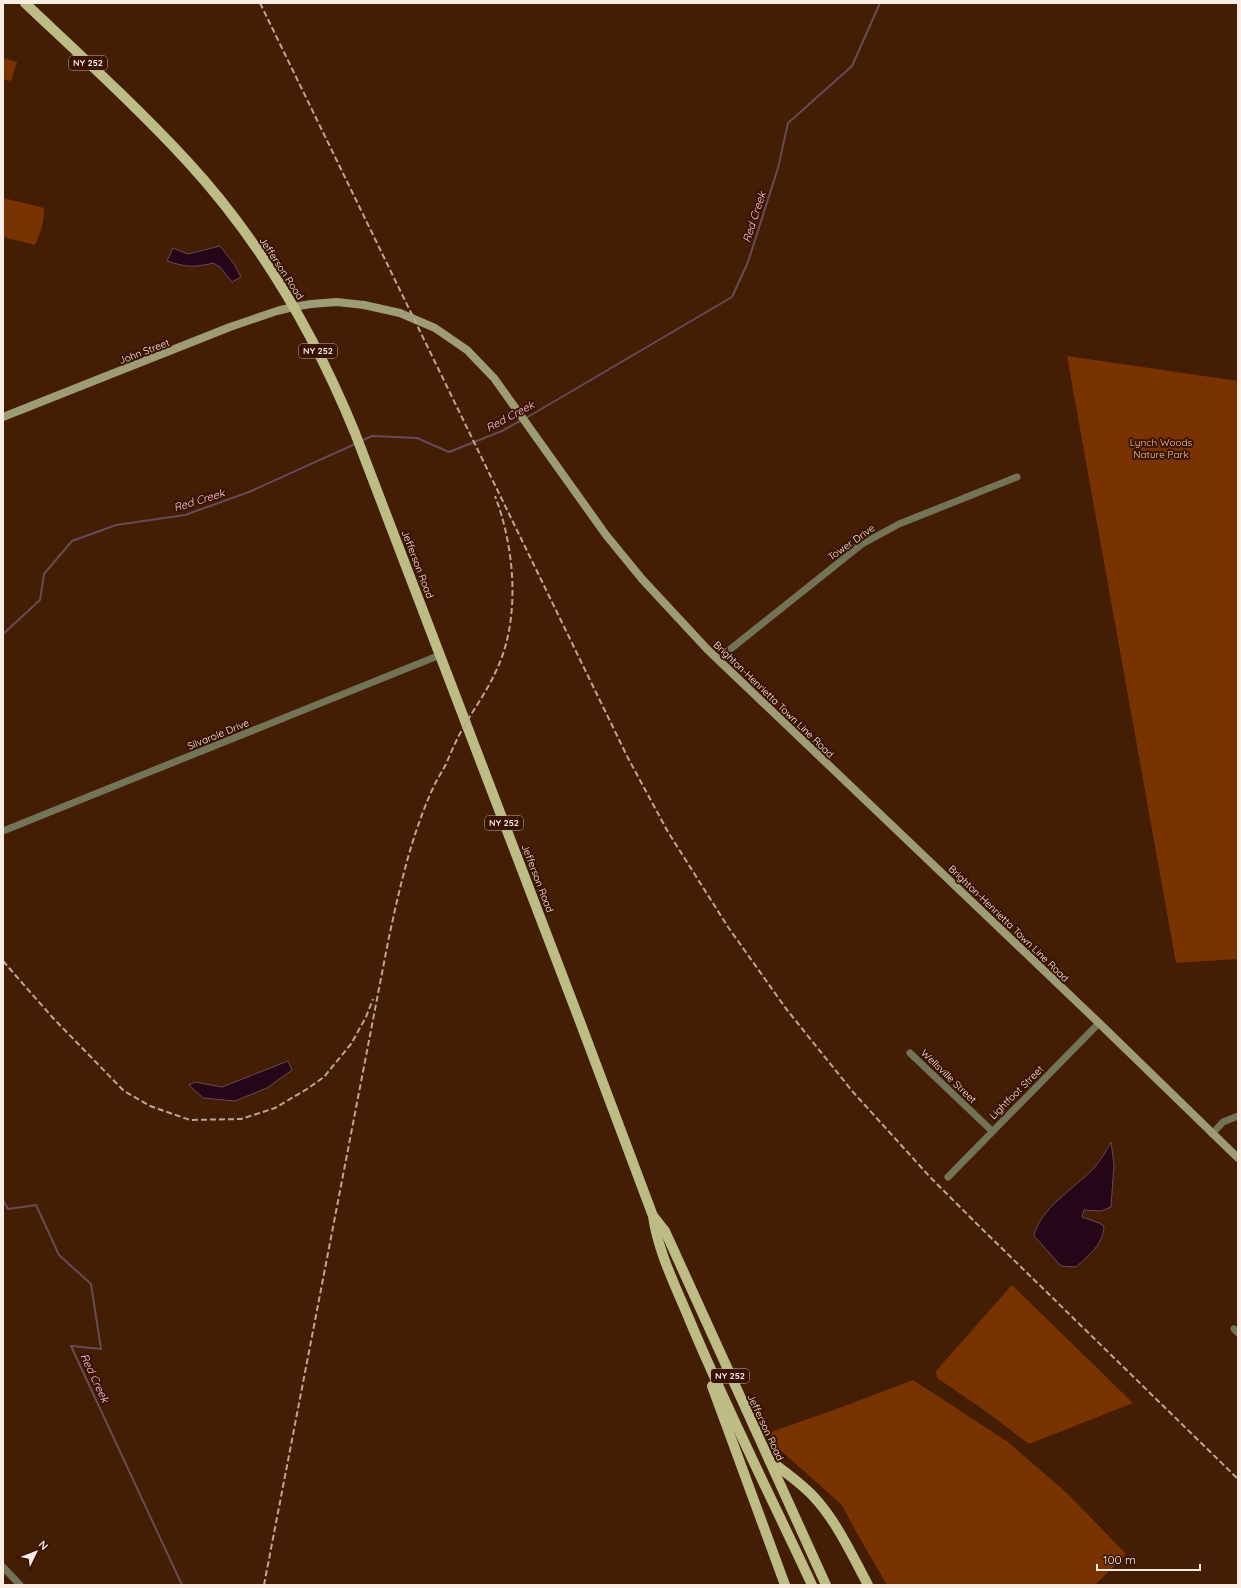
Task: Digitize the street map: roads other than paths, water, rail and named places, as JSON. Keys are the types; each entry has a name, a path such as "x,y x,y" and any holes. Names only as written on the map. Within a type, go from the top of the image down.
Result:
{"main road":[{"name":"Jefferson Road","path":"25,3 113,87 188,162 252,243 293,307 327,368 355,432 653,1216 655,1233 698,1338 812,1585"},
{"name":"Jefferson Road","path":"653,1216 665,1231 826,1585"},
{"path":"698,1338 703,1360 785,1585"},
{"path":"767,1458 813,1496 825,1511 845,1542 868,1585"}],"street":[{"name":"Brighton-Henrietta Town Line Road","path":"293,307 326,302 350,302 390,310 414,318 435,328 467,350 494,378 512,401 590,514 623,557 718,659 1238,1158"},
{"name":"John Street","path":"3,417 235,325 293,307"},
{"name":"Tower Drive","path":"718,659 862,544 899,524 1018,476"},
{"name":"Silvarole Drive","path":"3,831 440,655"},
{"name":"Lightfoot Street","path":"948,1177 1099,1023"},
{"name":"Wellsville Street","path":"910,1053 992,1131"},
{"path":"1212,1134 1223,1122 1238,1116"},
{"path":"3,1567 20,1585"}],"waterway":[{"name":"Red Creek","path":"526,418 732,297 748,262 778,168 788,123 852,66 880,3"},
{"name":"Red Creek","path":"361,441 372,436 417,438 449,452 502,431 522,420"},
{"name":"Red Creek","path":"3,634 40,600 44,574 72,541 116,525 185,515 249,492 355,444"},
{"name":"Red Creek","path":"3,1200 8,1209 36,1205 59,1255 91,1284 101,1349 71,1346 182,1585"}],"railway":[{"path":"260,3 628,758 668,832 728,927 787,1010 853,1092 930,1177 1238,1479"},
{"path":"264,1585 388,942 401,883 425,806 460,733 493,678 504,651 509,629 512,607 511,561 502,516 495,496"},
{"path":"3,961 53,1018 124,1091 150,1106 190,1120 241,1119 275,1108 307,1089 324,1077 351,1044 366,1017 373,999"}],"park label":[{"name":"Lynch Woods Nature Park","path":"1161,448"}]}
